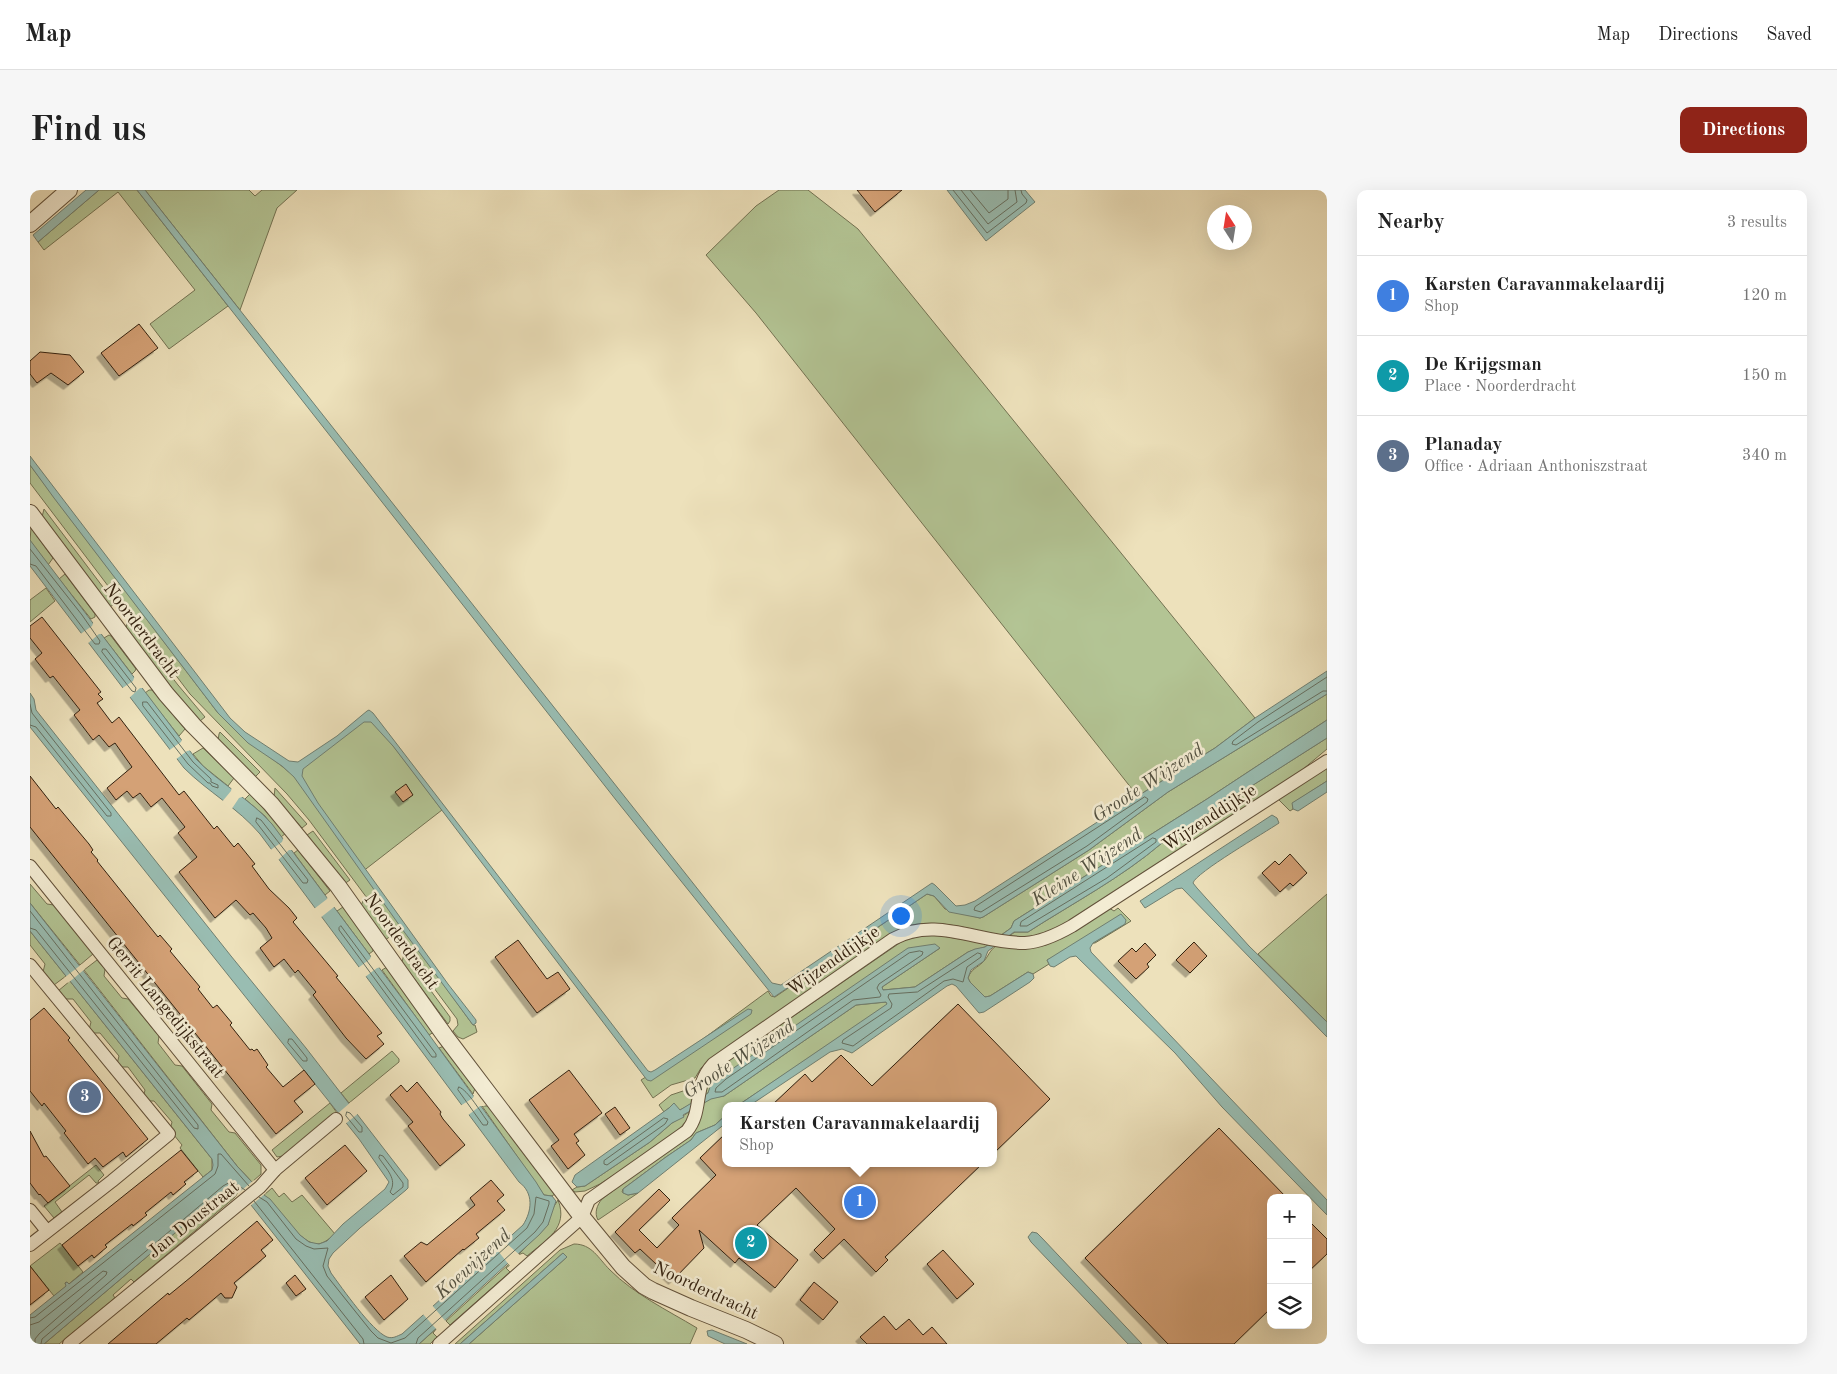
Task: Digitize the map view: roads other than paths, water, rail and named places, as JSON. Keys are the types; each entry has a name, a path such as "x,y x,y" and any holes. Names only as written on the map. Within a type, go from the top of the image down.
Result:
{"street":[{"path":"30,224 69,190"},
{"name":"Noorderdracht","path":"30,514 166,694 193,725 271,804 338,886 442,1037 623,1267 644,1286 775,1344"},
{"name":"Wijzenddijkje","path":"439,1344 582,1217 589,1200 684,1133 695,1117 703,1078 713,1064 901,934 928,928 1010,942 1025,943 1046,939 1072,926 1327,761"},
{"name":"Gerrit Langedijkstraat","path":"30,866 275,1170"},
{"path":"30,965 169,1134 30,1245"},
{"name":"Jan Doustraat","path":"69,1344 260,1187 275,1170 336,1119"},
{"path":"30,1210 47,1231"}],"water":[{"path":"86,190 99,190 38,242 33,235"},
{"path":"137,190 145,190 772,983 781,985 932,883 956,906 975,901 1215,748 1255,718 1327,671 1327,694 1168,792 1089,850 983,917 949,912 934,896 927,894 774,997 616,800"},
{"path":"947,190 1025,190 1035,202 986,241"},
{"path":"30,456 230,718 245,732 289,761 298,762 337,736 367,711 369,710 373,713 648,1071 655,1070 748,1009 752,1010 751,1014 651,1081 647,1080 393,746 371,722 364,722 303,769 302,776 318,803 476,1020 476,1023 473,1025 294,777 282,766 248,743 218,713 54,498 30,465"},
{"path":"30,540 196,759 272,824 422,1025 544,1195 552,1196 556,1201 548,1225 539,1235 419,1344 360,1344 251,1205 240,1192 238,1193 231,1186 225,1190 227,1193 224,1196 221,1194 44,1344 30,1344 30,1315 66,1286 65,1283 69,1284 212,1170 213,1165 212,1159 30,931 30,903 237,1166 270,1199 300,1235 309,1242 319,1244 327,1241 343,1224 385,1189 389,1182 359,1139 30,727 30,693 34,699 36,710 306,1048 408,1180 408,1188 406,1190 360,1228 329,1259 328,1266 331,1273 373,1327 387,1337 402,1334 523,1225 530,1208 530,1202 524,1186 519,1182 260,834 242,816 184,768 30,566"},
{"path":"1327,720 1327,738 1162,843 1130,868 1096,890 1028,932 1014,932 988,951 984,961 971,970 968,978 985,997 990,996 1028,972 1033,974 1034,978 984,1012 979,1013 956,986 952,984 852,1053 842,1049 830,1052 755,1102 743,1102 887,1004 886,1002 856,1005 724,1096 711,1099 683,1115 684,1117 672,1123 650,1142 585,1186 577,1187 572,1182 575,1175 674,1103 680,1110 708,1093 711,1084 722,1076 908,948 935,944 940,948 882,987 883,990 915,987 968,952 985,947 1011,928 1014,921 1207,799"},
{"path":"1327,781 1327,792 1298,811 1293,809 1292,803"},
{"path":"1272,815 1277,818 1279,823 1205,871 1193,883 1249,946 1327,1022 1327,1037 1182,888 1176,889 1145,908 1140,901"},
{"path":"1121,914 1126,920 1125,924 1093,943 1090,948 1091,952 1327,1200 1327,1215 1312,1200 1312,1194 1307,1194 1222,1107 1175,1053 1076,956 1070,957 1054,967 1050,966 1047,960"},
{"path":"722,1119 722,1126 638,1193 628,1195 623,1193 623,1189 691,1140 696,1133 715,1125"},
{"path":"1032,1232 1037,1233 1042,1238 1142,1344 1128,1344 1031,1242 1028,1237"},
{"path":"563,1253 567,1257 469,1344 460,1344"},
{"path":"712,1330 747,1344 725,1344 708,1336 707,1331"}],"place":[{"name":"Planaday","path":"85,1097"},
{"name":"Karsten Caravanmakelaardij","path":"860,1202"},
{"name":"De Krijgsman","path":"751,1243"}],"water label":[{"name":"Groote Wijzend","path":"1147,782"},
{"name":"Kleine Wijzend","path":"1086,866"},
{"name":"Groote Wijzend","path":"738,1058"},
{"name":"Koewijzend","path":"472,1263"}]}
